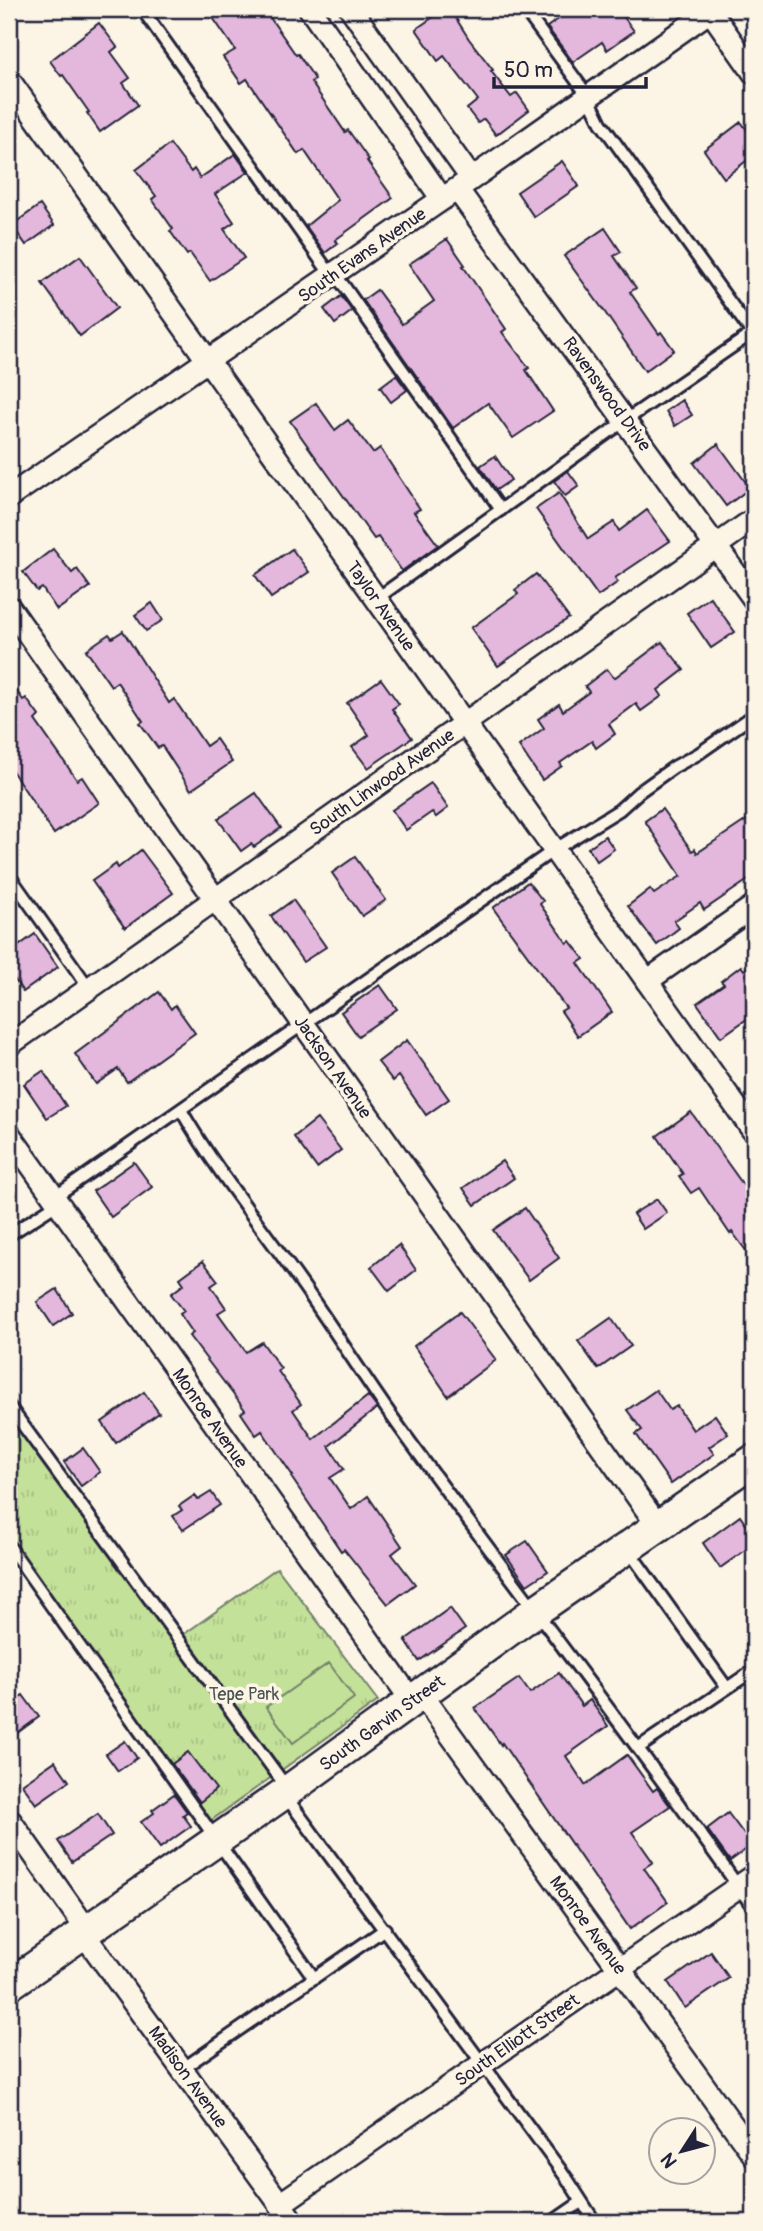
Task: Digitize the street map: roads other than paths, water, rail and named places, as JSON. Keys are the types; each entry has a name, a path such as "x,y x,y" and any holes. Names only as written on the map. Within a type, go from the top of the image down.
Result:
{"street":[{"name":"Ravenswood Drive","path":"310,9 457,189 754,599"},
{"name":"Ravenswood Drive","path":"351,9 457,189"},
{"name":"South Evans Avenue","path":"9,498 457,189 711,9"},
{"path":"711,9 754,73"},
{"name":"Taylor Avenue","path":"9,80 647,981 751,1120"},
{"name":"South Linwood Avenue","path":"9,1045 754,519"},
{"name":"Jackson Avenue","path":"9,607 658,1526"},
{"path":"647,981 754,906"},
{"name":"Monroe Avenue","path":"9,1134 417,1698 620,1969 754,2155"},
{"name":"South Garvin Street","path":"9,1986 754,1460"},
{"name":"Madison Avenue","path":"9,1819 85,1932 293,2222"},
{"name":"South Elliott Street","path":"280,2204 746,1881"}],"lane":[{"path":"142,9 326,268 334,274 500,510"},
{"path":"376,599 753,332 601,124 588,96 524,9"},
{"path":"9,1236 181,1110 554,850 619,810 639,792 754,715"},
{"path":"9,875 89,988"},
{"path":"181,1110 401,1429 638,1748 746,1881 754,1909"},
{"path":"9,1406 482,2065 568,2180 595,2222"},
{"path":"9,1546 314,1978"},
{"path":"626,1548 726,1688"},
{"path":"638,1748 754,1670"},
{"path":"182,2069 385,1929"},
{"path":"552,2222 581,2202"}],"park label":[{"name":"Tepe Park","path":"244,1694"}]}
